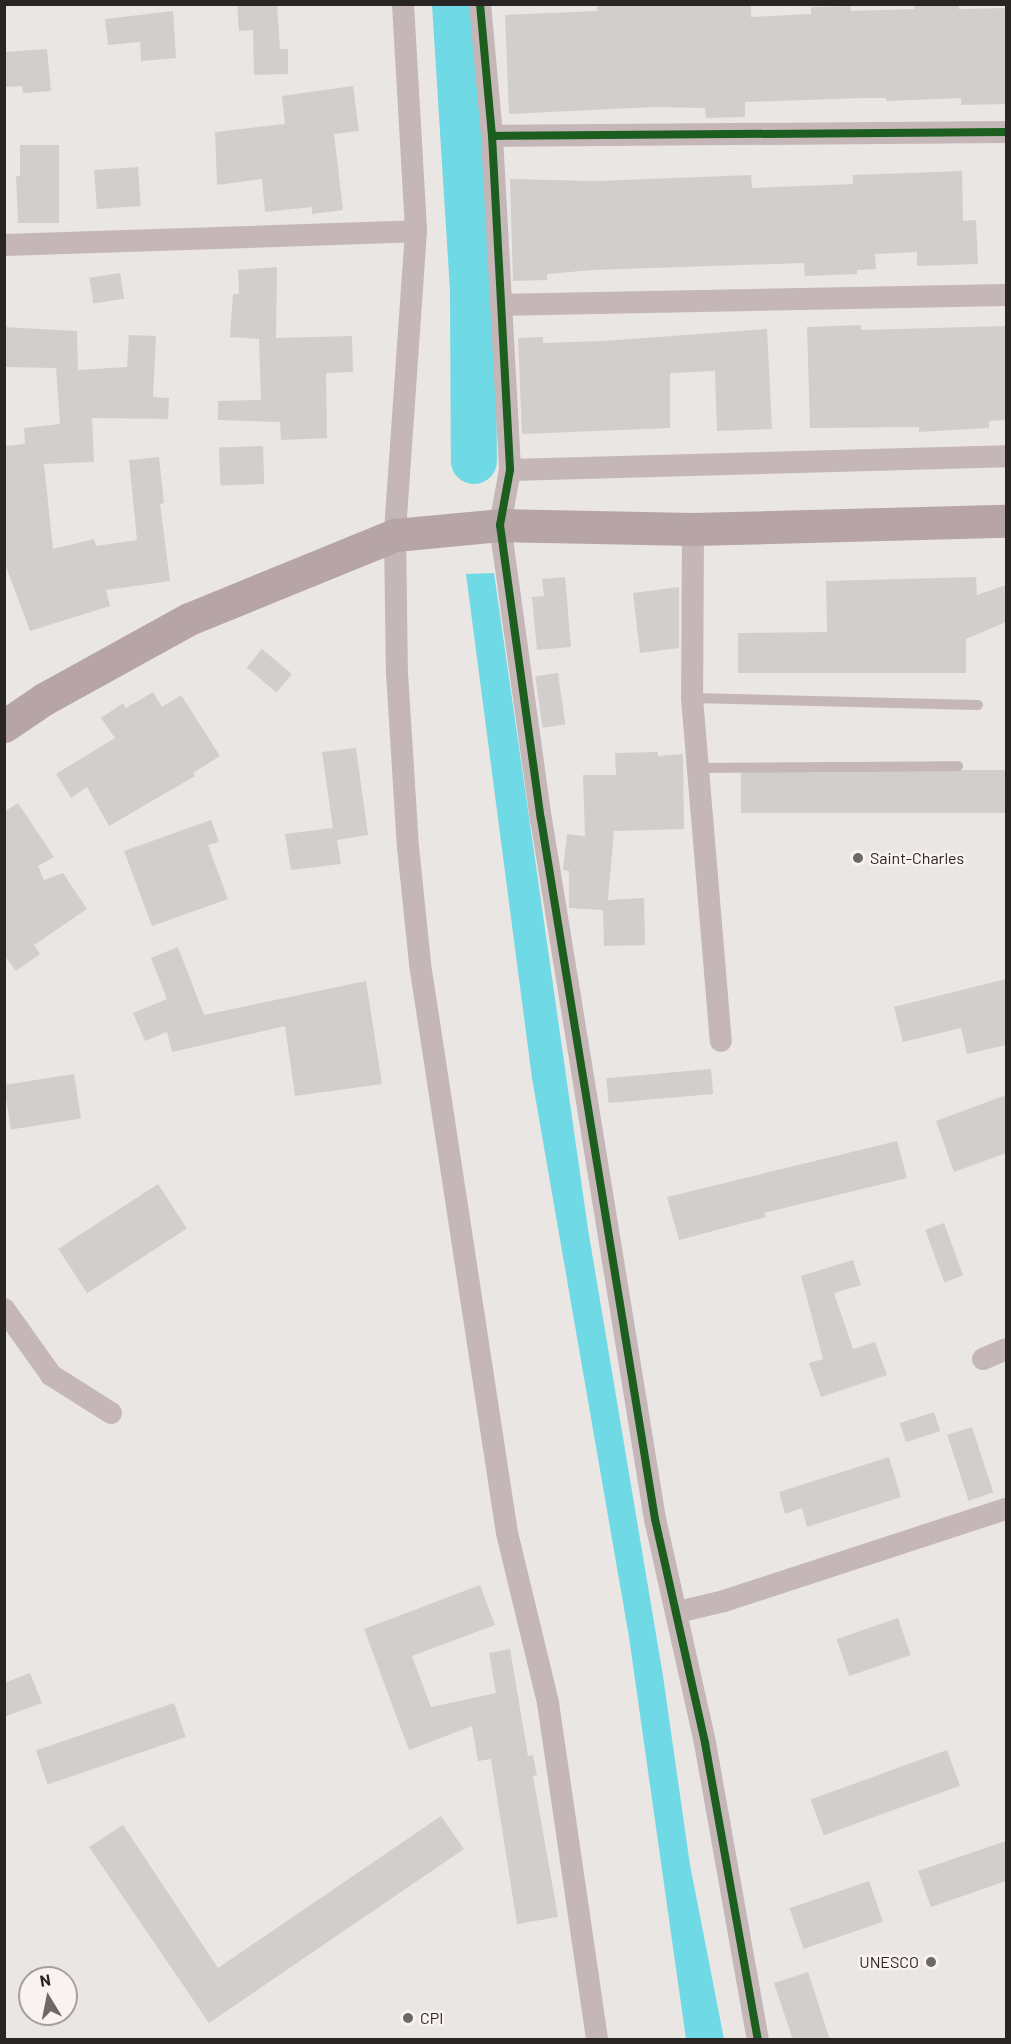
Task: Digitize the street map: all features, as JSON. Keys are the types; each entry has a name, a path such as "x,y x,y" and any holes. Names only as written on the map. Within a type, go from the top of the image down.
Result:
{"main road":[{"path":"4,726 44,699 189,619 395,535 500,525 693,529 1006,521"}],"street":[{"path":"403,4 416,231 395,535 397,673 420,964 507,1533 548,1703 597,2040"},
{"path":"480,4 492,136 510,470 500,525 579,1059 655,1518 678,1612 758,2040"},
{"path":"492,136 1006,132"},
{"path":"4,245 416,231"},
{"path":"501,305 1006,295"},
{"path":"510,470 1006,456"},
{"path":"693,529 692,698 721,1041"},
{"path":"4,1309 51,1375 78,1396 111,1413"},
{"path":"982,1359 1006,1350"},
{"path":"678,1612 724,1601 1006,1509"}],"lane":[{"path":"692,698 978,705"},
{"path":"697,768 958,766"}],"water":[{"path":"494,573 588,1229 663,1676 690,1865 724,2039 686,2039 629,1637 532,1078 466,574"}],"building":[{"path":"237,4 277,4 280,49 288,49 288,74 254,75 253,30 239,31"},
{"path":"635,4 751,6 751,17 811,14 811,7 850,6 851,11 914,9 914,4 959,4 959,9 1006,8 1006,104 961,105 961,98 886,101 886,98 864,98 745,102 745,117 706,118 705,108 653,107 509,114 505,15 597,11 597,6"},
{"path":"173,11 176,58 141,61 140,42 108,45 105,19"},
{"path":"47,49 51,91 23,93 22,86 4,87 4,52"},
{"path":"353,86 359,131 334,134 343,210 312,214 312,207 265,212 262,179 217,185 215,132 285,124 282,96"},
{"path":"20,145 59,145 59,223 18,223 16,176 20,176"},
{"path":"138,167 141,206 97,209 94,170"},
{"path":"962,171 963,221 976,220 978,264 917,266 917,252 875,254 876,269 857,270 857,274 805,276 804,263 593,270 547,274 547,280 513,281 510,179 595,181 751,175 752,188 853,184 853,175"},
{"path":"277,267 276,338 352,336 353,372 326,373 327,438 281,440 280,422 218,420 218,401 261,400 259,339 230,337 233,294 239,294 238,270"},
{"path":"120,273 124,299 93,304 89,278"},
{"path":"861,325 861,330 1006,326 1006,420 989,421 989,428 919,432 919,427 810,428 807,327"},
{"path":"4,327 77,331 78,370 127,367 129,335 156,336 153,397 169,398 168,419 92,418 94,462 44,464 53,549 94,539 96,546 137,540 129,460 159,457 164,503 160,504 170,581 106,590 110,606 30,631 4,561 4,446 25,444 24,428 60,424 56,368 4,367"},
{"path":"767,329 772,429 717,431 715,371 670,373 670,428 522,434 518,338 543,337 543,343 603,341"},
{"path":"263,446 264,484 220,486 219,448"},
{"path":"565,577 571,647 537,650 532,597 544,596 542,579"},
{"path":"976,577 977,595 1006,585 1006,622 966,639 966,673 738,673 738,633 827,632 826,581"},
{"path":"679,587 679,648 640,653 633,593"},
{"path":"262,649 292,674 276,692 247,667"},
{"path":"558,673 565,724 542,728 535,676"},
{"path":"153,692 162,707 181,695 220,756 193,773 195,776 109,826 87,787 71,798 56,774 115,738 101,718 123,703 126,708"},
{"path":"356,748 368,835 337,840 341,864 291,870 285,834 333,828 322,752"},
{"path":"658,752 658,756 683,754 684,829 614,831 608,900 644,898 645,945 604,946 603,910 569,908 569,871 563,870 567,834 585,836 583,775 616,775 615,753"},
{"path":"741,770 1006,770 1006,813 741,813"},
{"path":"18,803 54,857 38,866 44,880 63,873 87,909 34,945 40,954 16,971 4,955 4,812"},
{"path":"211,820 219,842 208,845 228,899 152,926 124,851"},
{"path":"178,947 204,1015 366,981 382,1084 295,1096 285,1026 172,1052 167,1032 145,1041 133,1013 167,999 151,958"},
{"path":"1006,979 1006,1045 967,1054 961,1028 903,1042 894,1007"},
{"path":"711,1069 713,1094 609,1103 606,1078"},
{"path":"74,1074 81,1118 11,1130 4,1085"},
{"path":"1006,1095 1006,1153 954,1172 936,1121"},
{"path":"897,1141 907,1178 764,1213 766,1217 679,1240 667,1197"},
{"path":"158,1184 187,1228 87,1293 58,1249"},
{"path":"944,1223 963,1276 944,1282 925,1230"},
{"path":"853,1260 861,1285 834,1293 853,1349 875,1342 887,1375 821,1397 809,1363 823,1359 801,1276"},
{"path":"934,1412 940,1431 906,1442 900,1423"},
{"path":"972,1427 993,1493 969,1501 947,1435"},
{"path":"889,1457 901,1497 807,1527 802,1508 785,1514 779,1492"},
{"path":"480,1585 495,1625 412,1656 431,1707 496,1693 489,1653 510,1649 528,1756 533,1755 537,1775 533,1776 558,1917 517,1924 491,1759 478,1761 472,1726 409,1750 364,1629"},
{"path":"898,1618 911,1655 849,1676 837,1639"},
{"path":"30,1673 42,1703 4,1717 4,1683"},
{"path":"174,1703 186,1737 48,1785 36,1751"},
{"path":"947,1750 960,1786 824,1835 811,1800"},
{"path":"441,1816 464,1849 209,2023 89,1847 123,1825 218,1968"},
{"path":"1006,1841 1006,1881 931,1907 918,1871"},
{"path":"869,1881 883,1922 804,1949 790,1908"},
{"path":"808,1972 830,2040 793,2040 774,1983"}],"waterway":[{"path":"455,4 473,294 474,461"}],"cycle path":[{"path":"480,4 492,136 510,470 500,525 541,819 655,1519 705,1743 758,2040"},
{"path":"492,136 1006,132"}],"place":[{"name":"Saint-Charles","path":"858,858"},
{"name":"UNESCO","path":"931,1962"},
{"name":"CPI","path":"408,2018"}]}
